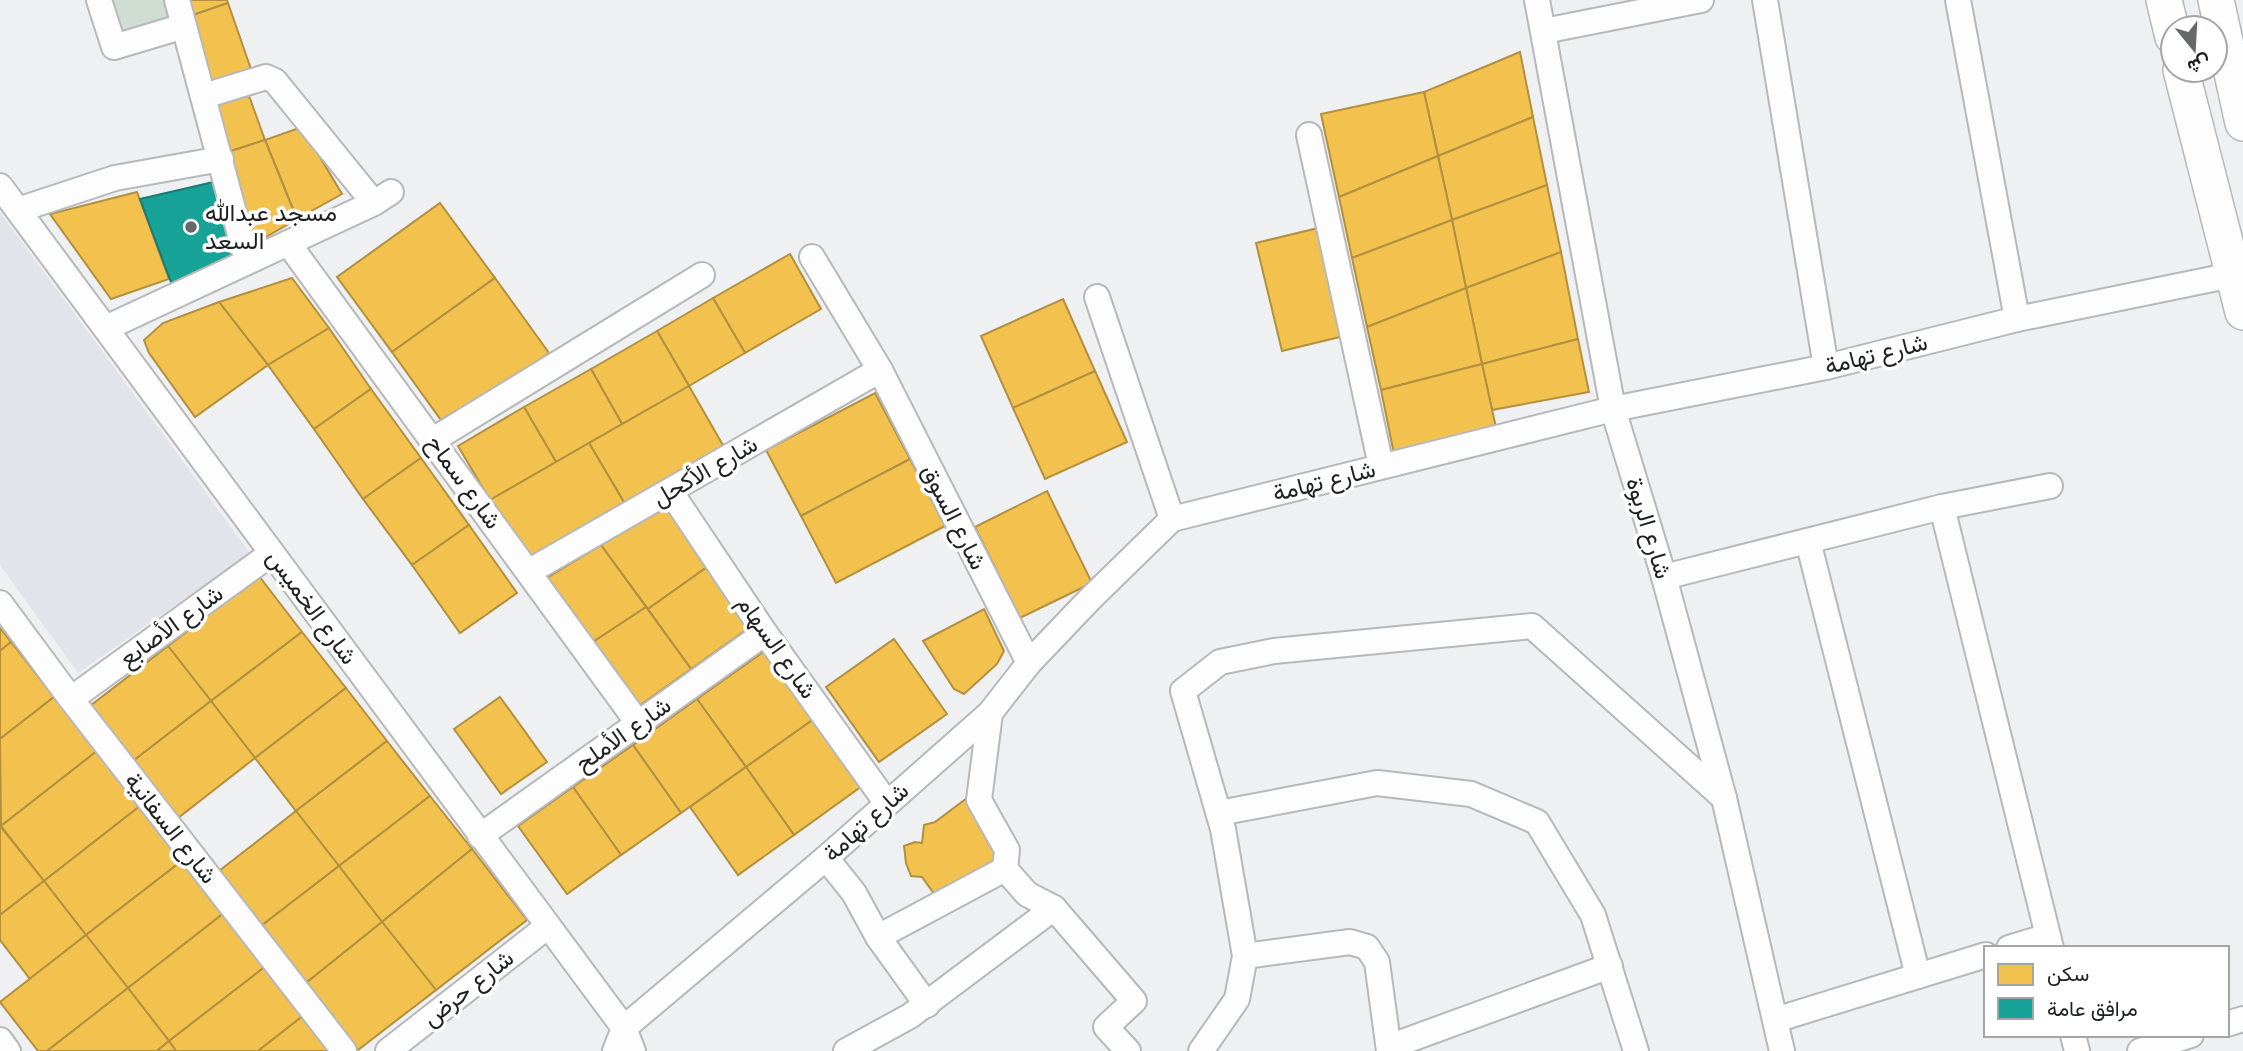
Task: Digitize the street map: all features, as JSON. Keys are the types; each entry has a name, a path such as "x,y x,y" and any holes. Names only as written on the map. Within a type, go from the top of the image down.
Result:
{"main road":[{"path":"2216,0 2234,34 2243,123"},
{"path":"2184,84 2243,312"}],"street":[{"path":"99,0 114,47 184,26"},
{"path":"177,0 247,261"},
{"name":"شارع الربوة","path":"1537,0 1613,409 1664,577 1724,798 1782,1051"},
{"path":"1544,31 1701,0"},
{"path":"1765,0 1826,367"},
{"path":"1958,0 2017,319"},
{"path":"106,328 382,198 275,81 266,77 204,96"},
{"path":"1310,135 1381,466"},
{"path":"18,210 115,178 221,159"},
{"name":"شارع الخميس","path":"0,186 624,1028 633,1051"},
{"name":"شارع سماح","path":"288,243 530,571 638,723"},
{"name":"شارع السوق","path":"812,257 880,370 1029,663"},
{"path":"433,440 702,275"},
{"name":"شارع تهامة","path":"615,1051 624,1028 827,858 886,802 989,713 1029,663 1172,519 1613,409 1826,367 2017,319 2232,275"},
{"path":"1097,297 1172,519"},
{"name":"شارع الأكحل","path":"530,571 880,370"},
{"path":"1664,577 1942,507 2050,486"},
{"name":"شارع السهام","path":"670,491 765,633 886,802"},
{"path":"1942,507 2050,942 2023,946"},
{"path":"1808,541 1918,976"},
{"name":"شارع الأصابع","path":"71,699 272,553"},
{"name":"شارع السفانية","path":"0,603 71,699 344,1051"},
{"path":"1201,1051 1237,999 1245,956 1219,813 1183,691 1220,662 1274,652 1532,626 1724,798"},
{"name":"شارع الأملح","path":"480,836 765,633"},
{"path":"989,713 979,800 1007,850 1004,869"},
{"path":"1219,813 1377,783 1471,794 1537,822 1593,915 1636,1051"},
{"path":"827,858 854,892 878,937 926,1004"},
{"path":"1004,869 1027,894 1054,908 1134,1001 1106,1027 1128,1051"},
{"path":"878,937 1004,869"},
{"path":"846,1051 926,1004 1054,908"},
{"name":"شارع حرض","path":"388,1051 548,926"},
{"path":"1245,956 1350,942 1367,947 1377,962 1389,1049 1610,966"},
{"path":"1775,1020 1984,956"},
{"path":"0,1040 8,1051"},
{"path":"2140,1051 2176,1043"}],"shaded area":[{"path":"111,0 168,0 173,17 121,32"},
{"path":"0,212 250,553 78,673 0,565"}],"building: سكن":[{"path":"186,0 227,0 228,3 190,16"},
{"path":"228,3 253,75 209,92 190,16"},
{"path":"1520,52 1533,117 1438,156 1424,92"},
{"path":"1424,92 1438,156 1339,197 1321,114"},
{"path":"248,93 265,140 228,152 211,106"},
{"path":"1533,117 1547,185 1452,220 1438,156"},
{"path":"302,127 342,194 297,219 265,140"},
{"path":"265,140 297,219 252,245 228,152"},
{"path":"1438,156 1452,220 1352,258 1339,197"},
{"path":"1547,185 1561,252 1466,288 1452,220"},
{"path":"137,192 169,279 111,299 50,214"},
{"path":"440,203 495,278 392,352 337,277"},
{"path":"1452,220 1466,288 1367,327 1352,258"},
{"path":"1318,228 1344,336 1282,351 1256,243"},
{"path":"1561,252 1578,339 1482,364 1466,288"},
{"path":"790,254 821,309 745,353 713,298"},
{"path":"292,278 329,328 268,365 219,302"},
{"path":"495,278 549,353 446,427 392,352"},
{"path":"1466,288 1482,364 1381,390 1367,327"},
{"path":"713,298 745,353 689,386 657,331"},
{"path":"1063,299 1095,371 1013,408 981,336"},
{"path":"219,302 268,365 195,417 149,353 144,340 163,323"},
{"path":"329,328 371,389 314,429 268,365"},
{"path":"657,331 689,386 622,424 591,369"},
{"path":"1578,339 1589,392 1492,410 1482,364"},
{"path":"1482,364 1497,432 1394,454 1381,390"},
{"path":"591,369 622,424 556,462 524,407"},
{"path":"1095,371 1127,442 1045,479 1013,408"},
{"path":"689,386 724,447 625,504 589,443"},
{"path":"371,389 421,458 363,499 314,429"},
{"path":"875,393 910,459 801,516 766,450"},
{"path":"524,407 556,462 490,500 458,446"},
{"path":"589,443 625,504 525,562 490,500"},
{"path":"421,458 469,525 412,565 363,499"},
{"path":"910,459 945,526 836,583 801,516"},
{"path":"1047,491 1092,583 1020,618 975,527"},
{"path":"667,505 710,565 648,609 601,545"},
{"path":"469,525 517,593 460,633 412,565"},
{"path":"601,545 646,607 593,642 547,578"},
{"path":"710,565 753,625 691,669 648,609"},
{"path":"259,576 302,632 211,701 168,646"},
{"path":"646,607 691,669 639,706 593,642"},
{"path":"984,609 1004,651 997,664 964,694 954,689 923,641"},
{"path":"0,628 11,642 0,651"},
{"path":"302,632 346,688 255,758 211,701"},
{"path":"894,639 947,714 879,762 826,687"},
{"path":"11,642 54,697 0,739 0,651"},
{"path":"168,646 211,701 133,761 90,706"},
{"path":"766,650 814,719 746,767 697,699"},
{"path":"346,688 387,741 296,811 255,758"},
{"path":"54,697 97,751 1,826 0,739"},
{"path":"500,697 547,762 501,794 454,729"},
{"path":"697,699 746,767 681,813 633,745"},
{"path":"211,701 255,758 178,818 133,761"},
{"path":"814,719 862,786 794,835 746,767"},
{"path":"387,741 430,796 339,866 296,811"},
{"path":"633,745 681,813 621,855 573,787"},
{"path":"97,751 140,806 44,881 1,826"},
{"path":"746,767 794,835 738,875 690,807"},
{"path":"573,787 621,855 567,894 518,826"},
{"path":"430,796 472,849 382,922 339,866"},
{"path":"967,798 994,852 996,866 937,898 922,877 911,876 904,846 915,842 922,843 924,825 935,822"},
{"path":"140,806 183,860 86,935 44,881"},
{"path":"296,811 339,866 261,926 219,871"},
{"path":"0,826 44,881 0,915"},
{"path":"472,849 527,920 436,990 382,922"},
{"path":"183,860 224,913 128,988 86,935"},
{"path":"339,866 382,922 306,983 261,926"},
{"path":"44,881 86,935 30,979 0,940 0,915"},
{"path":"224,913 266,966 169,1041 128,988"},
{"path":"382,922 436,990 358,1050 306,983"},
{"path":"86,935 128,988 47,1051 38,1051 0,1002"},
{"path":"266,966 304,1015 258,1051 176,1051 169,1041"},
{"path":"128,988 169,1041 157,1051 47,1051"},
{"path":"304,1015 332,1051 258,1051"},
{"path":"169,1041 176,1051 157,1051"}],"building: مرافق عامة":[{"name":"مسجد عبدالله السعد","path":"218,181 241,255 172,285 140,199"}],"place":[{"name":"مسجد عبدالله السعد","path":"191,227"}]}
